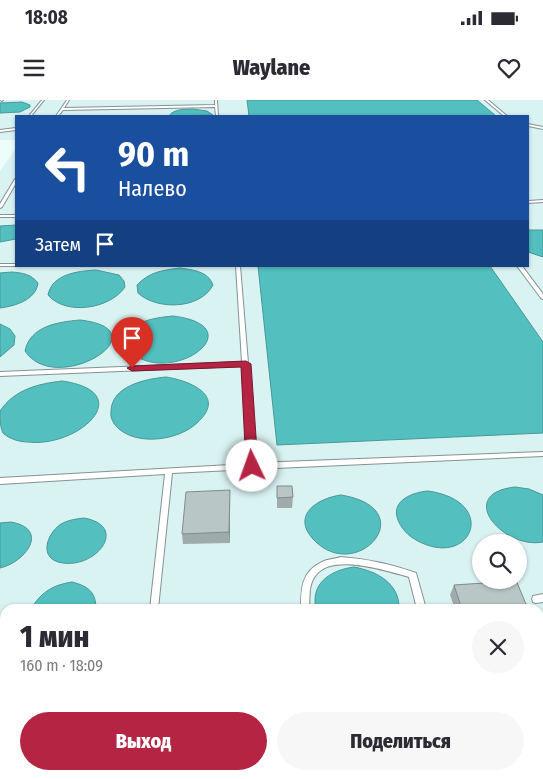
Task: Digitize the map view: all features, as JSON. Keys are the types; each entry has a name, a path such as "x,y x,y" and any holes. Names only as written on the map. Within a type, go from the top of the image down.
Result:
{"lane":[{"path":"31,115 42,100"},
{"path":"58,115 68,100"},
{"path":"216,100 217,115"},
{"path":"486,100 505,115"},
{"path":"62,109 216,106"},
{"path":"529,126 543,128"},
{"path":"0,131 15,129"},
{"path":"0,207 15,182"},
{"path":"529,202 543,202"},
{"path":"0,216 15,216"},
{"path":"0,265 15,265"},
{"path":"238,267 252,466"},
{"path":"520,267 543,297"},
{"path":"0,374 246,364"},
{"path":"0,481 252,466 543,454"},
{"path":"155,604 169,471"},
{"path":"304,604 303,592 310,576 324,564 348,559 375,563 413,575 421,604"}],"shaded area":[{"path":"0,100 543,100 543,604 0,604 0,171 15,149 15,267 529,267 529,115 15,115 15,140 0,140"}],"water":[{"path":"247,100 477,100 495,115 249,115"},
{"path":"22,102 30,105 30,107 20,112 0,113 0,103"},
{"path":"183,109 207,111 213,115 170,115"},
{"path":"15,225 15,239 0,242 0,226"},
{"path":"529,230 543,230 543,257 529,252"},
{"path":"258,267 491,267 543,342 543,433 277,445"},
{"path":"180,268 204,274 211,280 213,285 207,293 198,299 177,305 155,302 146,299 138,293 137,285 151,274"},
{"path":"96,270 119,275 124,281 125,287 118,295 109,300 99,305 88,307 66,306 56,302 48,295 50,288 60,278 81,271"},
{"path":"12,272 33,278 38,283 36,289 24,301 0,308 0,273"},
{"path":"173,316 197,322 207,332 206,343 196,353 180,360 161,363 142,359 125,347 129,332 134,327 148,320"},
{"path":"80,320 104,326 112,336 109,347 96,357 79,364 59,367 40,364 25,351 33,336 46,327"},
{"path":"0,324 10,329 15,336 14,345 0,357"},
{"path":"166,377 195,386 207,398 208,405 205,413 197,423 180,434 159,439 137,438 117,427 111,414 113,403 117,396 123,390 139,382"},
{"path":"62,381 85,387 96,396 99,407 93,418 66,437 47,442 22,441 11,438 3,433 0,411 13,397 36,386"},
{"path":"515,487 529,489 543,495 543,542 528,542 527,534 508,534 501,530 492,520 487,510 488,500 497,492"},
{"path":"428,491 450,497 464,507 470,518 470,529 465,539 454,546 440,548 422,543 408,534 398,520 396,513 400,502 410,495"},
{"path":"341,495 366,503 378,514 380,527 375,540 363,549 347,554 330,551 313,539 307,530 305,522 306,515 316,504"},
{"path":"84,518 97,522 104,529 106,537 103,545 87,559 76,563 55,561 47,552 48,540 51,534 61,524"},
{"path":"11,522 23,526 29,531 32,538 25,553 10,565 0,568 0,523"},
{"path":"354,567 378,575 391,585 398,604 315,604 316,592 324,579"},
{"path":"72,582 87,588 93,594 96,604 35,604 48,590"}],"building":[{"path":"277,486 292,486 293,497 277,498"},
{"path":"230,490 229,532 182,534 186,492"},
{"path":"472,584 472,589 520,589 526,604 460,604 454,585"}],"route":[{"path":"132,368 246,364 252,466"}]}
